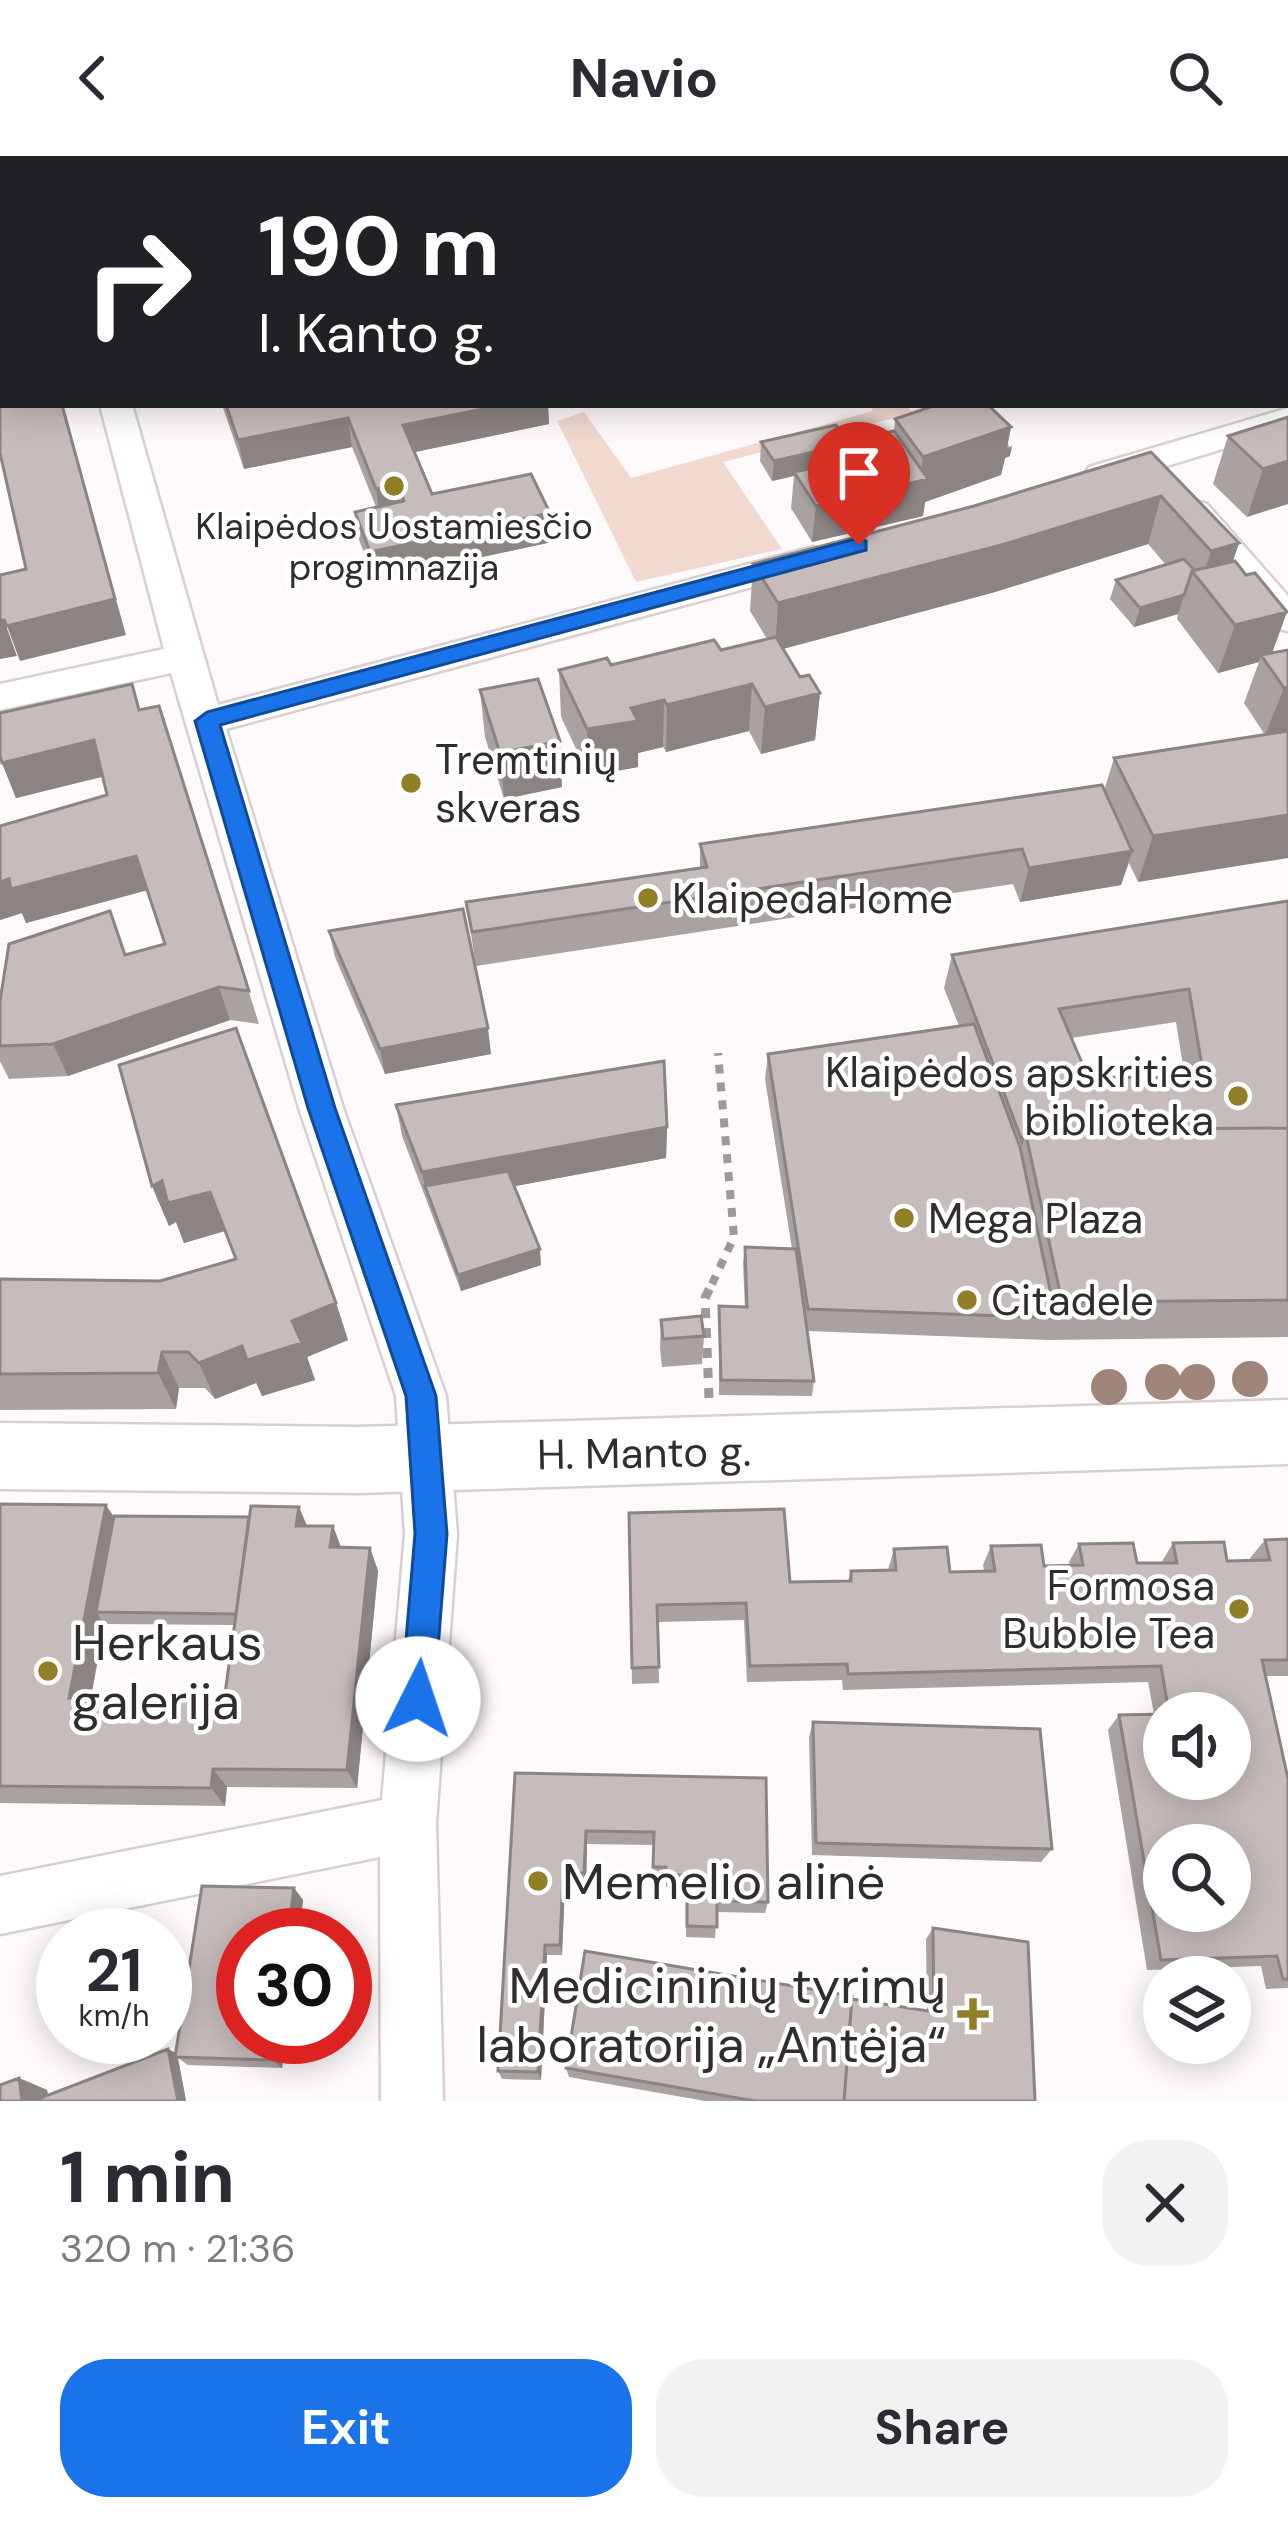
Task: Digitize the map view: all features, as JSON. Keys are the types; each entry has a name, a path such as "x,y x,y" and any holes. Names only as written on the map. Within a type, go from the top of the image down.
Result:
{"main road":[{"name":"H. Manto g.","path":"0,1456 425,1459 1288,1432"}],"street":[{"path":"117,408 185,657 321,1108 421,1396 431,1534 408,1823 412,2101"},
{"path":"1062,488 1288,418"},
{"path":"1149,460 1288,619"},
{"path":"207,721 845,549"},
{"path":"0,697 185,657"},
{"path":"0,1905 408,1823"}],"path":[{"path":"712,1452 705,1298 734,1237 718,1053"}],"shaded area":[{"path":"909,408 913,413 723,462 782,549 636,582 557,421 584,412 631,478 873,411"}],"building":[{"path":"0,408 63,408 115,599 7,626 0,621 0,575 26,569 0,453"},
{"path":"227,408 488,408 403,425 432,494 531,474 550,513 370,552 355,512 404,501 398,484 376,489 348,418 238,440"},
{"path":"927,408 991,408 1011,427 923,457 895,419"},
{"path":"1288,417 1288,461 1263,469 1228,436"},
{"path":"836,425 849,444 774,461 761,442"},
{"path":"894,431 928,479 816,506 794,472 878,453 867,437"},
{"path":"1151,452 1239,543 1211,551 1161,496 1005,544 778,603 753,564 974,506"},
{"path":"1184,559 1194,570 1184,595 1140,608 1116,580"},
{"path":"1235,561 1246,575 1255,573 1287,612 1235,625 1192,571"},
{"path":"776,637 800,677 809,675 820,693 765,707 752,684 667,705 664,700 631,708 638,721 587,729 559,670 607,658 611,665 714,640 721,650"},
{"path":"1288,650 1288,687 1284,688 1261,655"},
{"path":"538,679 560,741 500,753 480,690"},
{"path":"132,684 139,710 159,706 249,991 219,987 53,1044 0,1046 0,1001 9,944 110,911 125,955 165,944 136,856 11,889 9,879 0,882 0,826 107,795 94,740 2,763 0,713"},
{"path":"1288,731 1288,815 1153,836 1114,758"},
{"path":"1102,785 1132,851 1029,868 1022,849 472,932 466,902 707,867 700,844"},
{"name":"Klaipėdos apskrities biblioteka","path":"1288,901 1288,1128 1025,1130 1022,1141 952,955","holes":["1189,989 1204,1078 1088,1077 1059,1009"]},
{"path":"463,909 488,1028 380,1049 329,931"},
{"name":"Mega Plaza","path":"974,1024 1020,1147 1056,1318 808,1309 768,1054"},
{"path":"236,1028 336,1303 292,1321 302,1343 247,1360 242,1346 199,1363 188,1352 162,1352 158,1373 0,1374 0,1279 160,1281 236,1259 210,1192 168,1203 162,1181 152,1186 119,1065"},
{"path":"664,1061 667,1127 422,1172 396,1105"},
{"path":"1288,1128 1288,1300 1062,1302 1025,1130"},
{"path":"508,1171 540,1249 458,1275 425,1186"},
{"path":"745,1247 796,1249 814,1381 721,1380 719,1306 747,1307"},
{"path":"701,1316 704,1336 663,1339 661,1320"},
{"path":"0,1504 106,1505 69,1698 224,1701 251,1506 299,1507 296,1526 333,1526 330,1547 370,1548 347,1770 213,1769 211,1788 0,1786"},
{"path":"784,1509 790,1582 851,1581 851,1571 896,1570 894,1549 947,1547 950,1572 995,1571 991,1546 1041,1545 1044,1566 1083,1565 1079,1544 1133,1543 1137,1563 1177,1563 1173,1543 1224,1542 1227,1561 1270,1560 1265,1540 1288,1539 1288,1660 1262,1660 1288,1779 1288,1979 1283,1979 1277,1956 1160,1956 1156,1932 1251,1932 1251,1824 1143,1824 1143,1855 1119,1715 1143,1714 1143,1800 1251,1800 1251,1692 1165,1692 1161,1666 848,1674 847,1664 750,1666 746,1603 657,1605 659,1667 632,1668 629,1513"},
{"path":"114,1516 249,1517 236,1614 96,1612"},
{"path":"813,1722 1040,1729 1052,1849 816,1843"},
{"path":"515,1773 766,1778 768,1902 717,1901 717,1927 687,1926 687,1875 667,1875 666,1867 653,1867 654,1832 586,1831 584,1873 563,1872 560,1945 545,1945 538,2072 498,2071"},
{"path":"202,1886 294,1888 291,1908 216,1908 216,2058 192,2058 192,1949"},
{"name":"Medicininių tyrimų laboratorija „Antėja“","path":"933,1928 1028,1942 1035,2101 844,2101 852,1999 934,2012"},
{"path":"585,1951 852,1996 844,2101 755,2101 566,2068"},
{"path":"129,2064 171,2064 178,2101 38,2101"},
{"path":"19,2078 22,2101 0,2101 0,2085"}],"place":[{"name":"Klaipėdos Uostamiesčio progimnazija","path":"394,486"},
{"name":"Tremtinių skveras","path":"411,783"},
{"name":"KlaipedaHome","path":"648,898"},
{"name":"Klaipėdos apskrities biblioteka","path":"1238,1096"},
{"name":"Mega Plaza","path":"904,1218"},
{"name":"Citadele","path":"967,1300"},
{"name":"Formosa Bubble Tea","path":"1239,1609"},
{"name":"Herkaus galerija","path":"48,1671"},
{"name":"Memelio alinė","path":"538,1881"},
{"name":"Medicininių tyrimų laboratorija „Antėja“","path":"973,2014"}],"route":[{"path":"418,1699 431,1534 421,1396 321,1108 207,721 859,545"}]}
